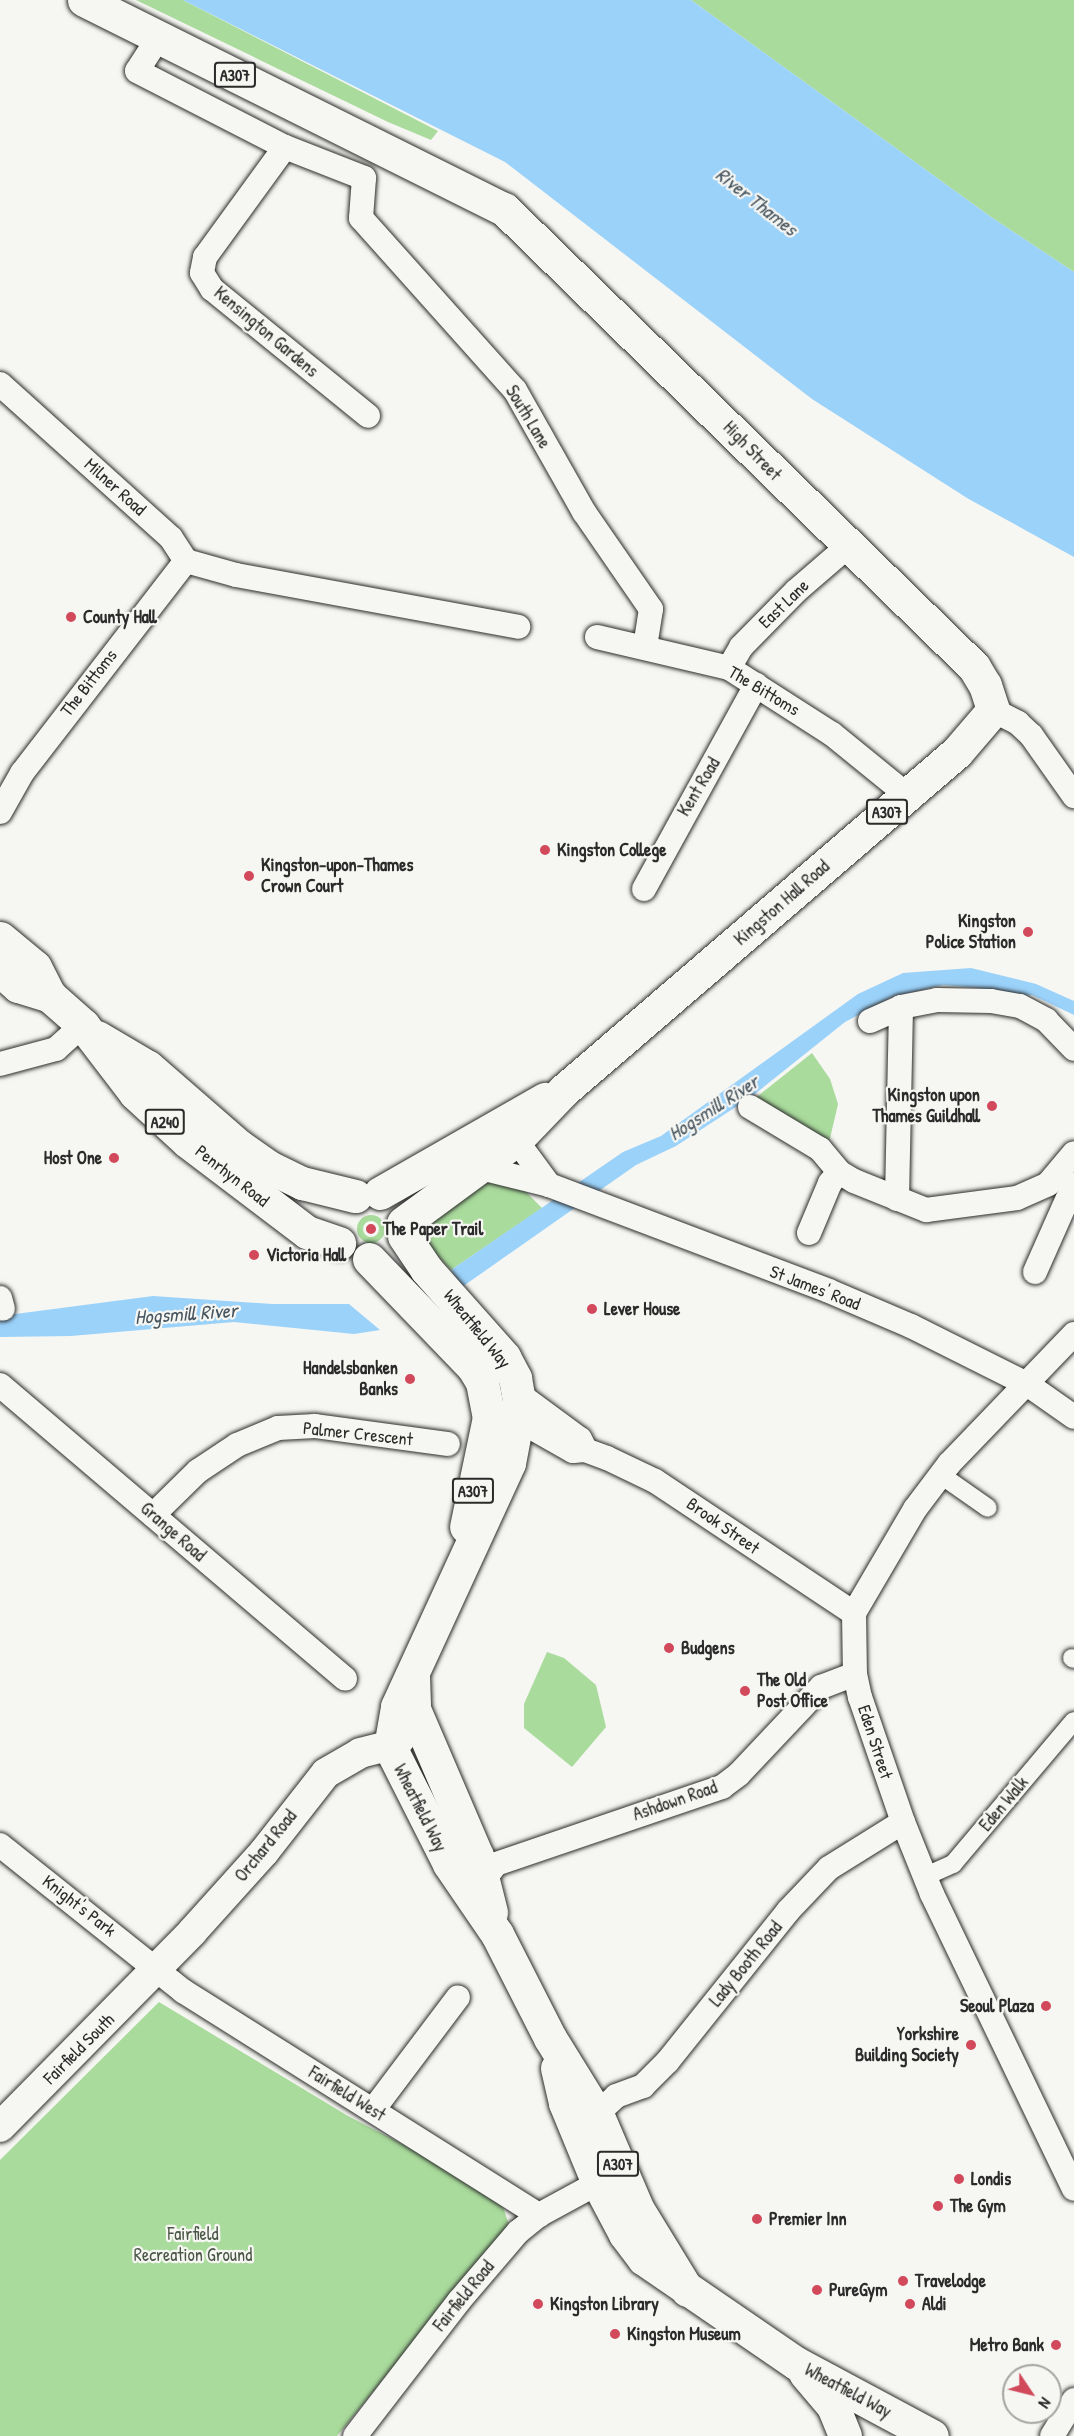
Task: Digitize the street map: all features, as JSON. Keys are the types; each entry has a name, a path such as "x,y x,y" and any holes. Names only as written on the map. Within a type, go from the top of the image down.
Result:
{"main road":[{"name":"A307","path":"84,0 386,151"},
{"name":"High Street","path":"386,151 504,209 715,412 847,547 974,667 986,685 993,710"},
{"name":"Kingston Hall Road","path":"403,1230 477,1167 516,1140 564,1090 957,752 993,710"},
{"name":"Penrhyn Road","path":"0,938 35,967 50,996 88,1030 148,1067 239,1146 269,1167 302,1183 368,1194"},
{"name":"Penrhyn Road","path":"0,970 18,986 50,996"},
{"name":"Penrhyn Road","path":"88,1030 135,1093 181,1136 307,1232 339,1243"},
{"name":"Kingston Hall Road","path":"368,1194 496,1124 564,1090"},
{"path":"368,1194 398,1206 403,1230 394,1251 369,1259 349,1253 339,1243 341,1213 368,1194"},
{"name":"Wheatfield Way","path":"403,1230 426,1269 504,1357 520,1408 508,1463 397,1707 390,1747 449,1864 482,1874"},
{"name":"Wheatfield Way","path":"369,1259 473,1367 487,1400 489,1417 467,1517 462,1566"},
{"name":"Wheatfield Way","path":"413,1671 414,1709 482,1874 497,1934 549,2038 597,2114 637,2208 687,2290"},
{"name":"Wheatfield Way","path":"549,2038 565,2103 598,2183 625,2234 644,2259 796,2363 920,2433"},
{"name":"Wheatfield Way","path":"796,2363 833,2406 845,2436"}],"street":[{"path":"159,37 137,71 285,147 364,178 377,168 386,151"},
{"name":"Kensington Gardens","path":"285,147 205,257 202,273 212,289 368,416"},
{"name":"South Lane","path":"364,178 361,218 515,390 584,512 651,609 645,646"},
{"name":"Milner Road","path":"0,384 171,538 186,561"},
{"name":"East Lane","path":"729,668 757,631 847,547"},
{"path":"186,561 236,575 518,627"},
{"name":"The Bittoms","path":"0,812 22,773 186,561"},
{"name":"The Bittoms","path":"597,637 645,646 729,668 832,734 906,795"},
{"name":"Kent Road","path":"644,889 756,685"},
{"path":"993,710 1018,723 1031,735 1074,796"},
{"path":"870,1021 901,1007 937,1000 991,1001 1020,1006 1046,1020 1074,1049"},
{"path":"897,1199 901,1007"},
{"path":"0,1064 56,1049 88,1030"},
{"path":"750,1107 820,1149 839,1172 926,1210 1017,1198 1048,1184 1074,1153"},
{"path":"516,1140 551,1186"},
{"name":"St James' Road","path":"477,1167 551,1186 598,1206 829,1291 911,1326 1027,1384 1074,1417"},
{"path":"809,1233 830,1183 839,1172"},
{"path":"1035,1272 1074,1184"},
{"path":"854,1613 915,1509 941,1475 977,1432 1074,1334"},
{"name":"Grange Road","path":"0,1385 345,1679"},
{"name":"Brook Street","path":"487,1400 520,1408 580,1439 585,1450 655,1481 689,1501 854,1613"},
{"name":"Palmer Crescent","path":"153,1515 198,1471 237,1445 278,1428 315,1426 448,1444"},
{"path":"941,1475 988,1508"},
{"name":"Eden Street","path":"854,1613 855,1674 903,1822 926,1876 1074,2189"},
{"name":"Ashdown Road","path":"482,1874 722,1787 740,1774 821,1687 855,1674"},
{"path":"390,1747 402,1740 414,1709"},
{"name":"Eden Walk","path":"926,1876 953,1864 1074,1721"},
{"name":"Orchard Road","path":"156,1970 264,1852 326,1773 360,1753 390,1747"},
{"name":"Lady Booth Road","path":"597,2114 616,2096 643,2086 788,1911 829,1868 903,1822"},
{"name":"Knight's Park","path":"0,1845 156,1970"},
{"name":"Fairfield West","path":"156,1970 183,1991 540,2215"},
{"name":"Fairfield South","path":"0,2127 156,1970"},
{"path":"373,2110 458,1997"},
{"name":"Fairfield Road","path":"355,2436 459,2301 518,2232 540,2215 598,2183"},
{"path":"1052,2436 1074,2400"}],"green space":[{"path":"136,0 183,0 438,131 431,140 388,122"},
{"path":"691,0 1074,0 1074,272 991,217"},
{"path":"812,1053 830,1079 838,1104 828,1147 753,1100"},
{"path":"491,1179 525,1191 542,1208 451,1270 427,1245 429,1230 440,1213"},
{"path":"371,1215 381,1219 385,1229 381,1239 371,1243 361,1239 357,1229 361,1219"},
{"path":"547,1652 564,1658 596,1685 606,1727 572,1767 524,1728 524,1704"},
{"name":"Fairfield Recreation Ground","path":"159,2002 348,2116 493,2191 504,2210 509,2225 337,2436 0,2436 0,2160"}],"water":[{"name":"River Thames","path":"183,0 691,0 991,217 1074,272 1074,557 967,498 812,399 505,162"},
{"name":"Hogsmill River","path":"971,968 1036,984 1074,1001 1074,1015 1032,995 1017,996 978,988 943,985 892,997 845,1022 751,1097 676,1146 636,1165 462,1287 451,1270 623,1152 661,1136 858,994 903,973"},
{"name":"Hogsmill River","path":"153,1296 272,1304 349,1304 380,1330 354,1334 234,1322 71,1336 0,1337 0,1316"}],"place":[{"name":"County Hall","path":"71,617"},
{"name":"Kingston College","path":"545,850"},
{"name":"Kingston-upon-Thames Crown Court","path":"249,876"},
{"name":"Kingston Police Station","path":"1028,932"},
{"name":"Kingston upon Thames Guildhall","path":"992,1106"},
{"name":"Host One","path":"114,1158"},
{"name":"The Paper Trail","path":"371,1229"},
{"name":"Victoria Hall","path":"254,1255"},
{"name":"Lever House","path":"592,1309"},
{"name":"Handelsbanken Banks","path":"410,1379"},
{"name":"Budgens","path":"669,1648"},
{"name":"The Old Post Office","path":"745,1691"},
{"name":"Seoul Plaza","path":"1046,2006"},
{"name":"Yorkshire Building Society","path":"971,2045"},
{"name":"Londis","path":"959,2179"},
{"name":"The Gym","path":"938,2206"},
{"name":"Premier Inn","path":"757,2219"},
{"name":"Travelodge","path":"903,2281"},
{"name":"PureGym","path":"817,2290"},
{"name":"Kingston Library","path":"538,2304"},
{"name":"Aldi","path":"910,2304"},
{"name":"Kingston Museum","path":"615,2334"},
{"name":"Metro Bank","path":"1056,2345"}]}
